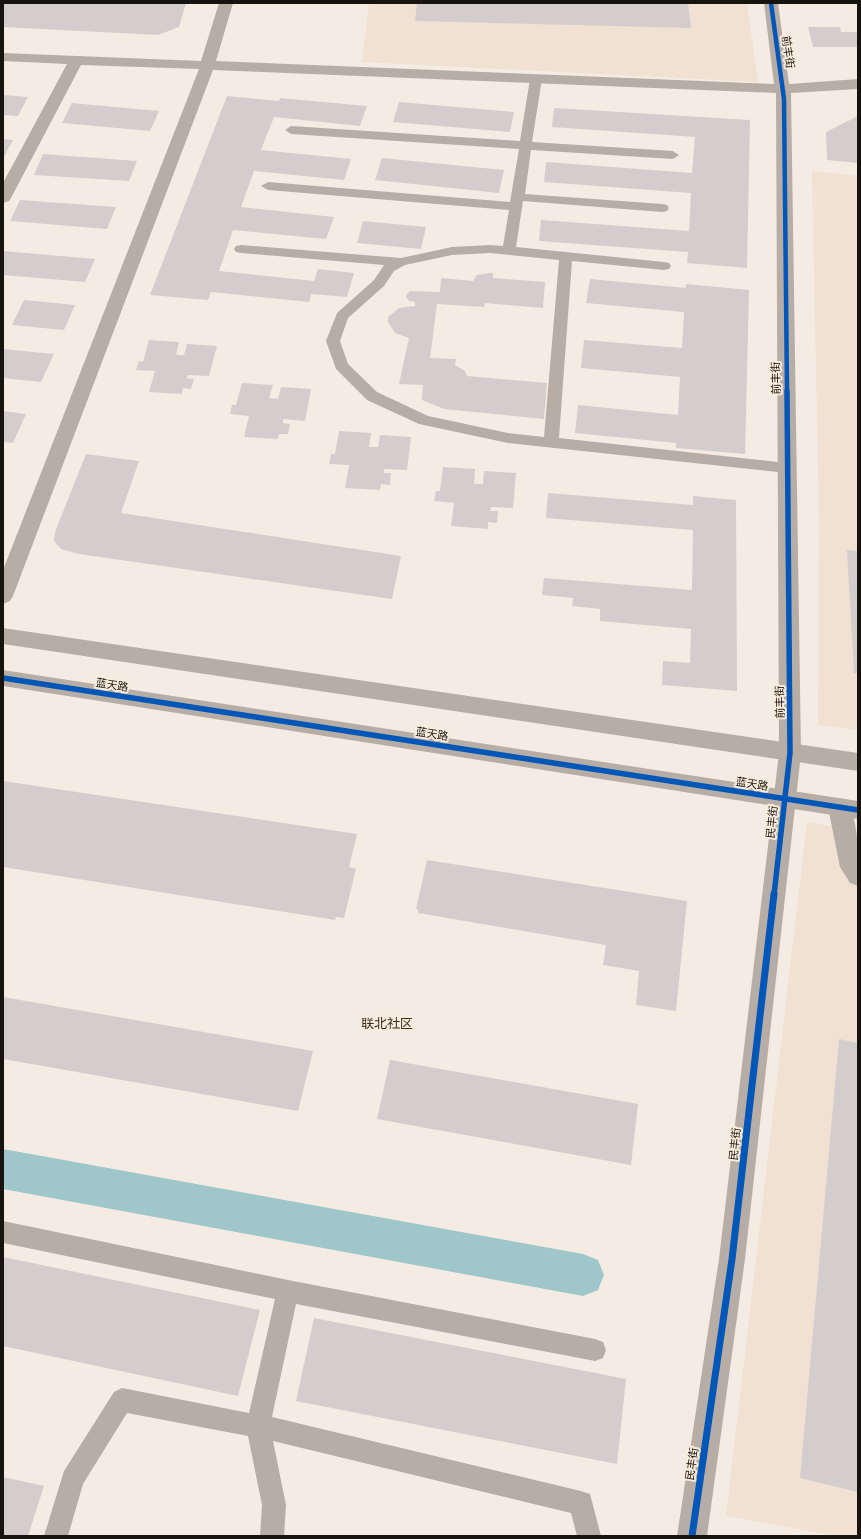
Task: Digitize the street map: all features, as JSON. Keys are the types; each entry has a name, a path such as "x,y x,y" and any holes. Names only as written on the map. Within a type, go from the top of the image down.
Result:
{"street":[{"path":"3,596 208,67 226,3"},
{"name":"前丰街","path":"771,3 783,89 790,753"},
{"path":"3,58 783,89 858,84"},
{"path":"3,198 76,61"},
{"path":"3,636 858,762"},
{"name":"蓝天路","path":"3,678 848,809"},
{"name":"民丰街","path":"692,1536 732,1258 790,753"},
{"path":"848,809 851,867 858,876"}],"lane":[{"path":"509,250 536,79"},
{"path":"291,130 673,155"},
{"path":"268,186 517,202 662,208"},
{"path":"241,249 401,262"},
{"path":"664,266 490,249 452,252 401,262 389,268 379,283 342,316 333,341 341,366 372,396 424,420 508,438 787,468"},
{"path":"551,443 566,256"},
{"path":"3,1232 288,1291 595,1350"},
{"path":"272,1536 274,1505 258,1426 288,1291"},
{"path":"56,1536 72,1479 122,1400 258,1426 581,1503 589,1536"}],"shaded area":[{"path":"369,3 747,3 758,82 362,62"},
{"path":"812,171 858,176 858,730 818,725 819,523"},
{"path":"807,822 858,830 858,1536 836,1536 726,1516"}],"building":[{"path":"3,3 186,3 179,27 158,35 3,27"},
{"path":"417,3 688,3 691,28 415,21"},
{"path":"808,27 840,27 841,32 858,32 858,47 813,47"},
{"path":"3,95 28,97 18,116 3,115"},
{"path":"227,96 279,101 280,98 367,106 360,126 274,117 261,150 351,159 344,180 254,171 241,207 334,217 326,239 233,230 219,271 314,281 318,269 354,273 347,297 311,294 309,302 211,292 208,300 150,295"},
{"path":"399,102 514,112 510,132 393,122"},
{"path":"72,103 159,111 150,131 62,123"},
{"path":"554,108 750,120 747,268 687,263 688,252 539,241 541,220 689,231 691,193 544,182 546,162 692,173 695,137 552,127"},
{"path":"858,116 858,163 827,160 826,132"},
{"path":"3,139 13,140 3,159"},
{"path":"43,154 137,161 129,181 34,175"},
{"path":"382,158 504,170 499,193 375,180"},
{"path":"20,200 116,207 107,229 10,221"},
{"path":"363,221 426,227 421,249 357,243"},
{"path":"3,251 95,259 85,282 3,275"},
{"path":"493,273 493,278 545,282 543,308 485,303 484,307 437,304 430,358 456,359 455,365 465,371 467,376 547,383 544,419 444,409 422,400 423,385 399,384 409,338 395,333 388,322 388,317 399,308 415,306 415,302 409,301 406,297 410,291 440,292 441,278 473,281 477,275"},
{"path":"590,279 686,288 686,284 749,290 745,454 676,448 676,443 575,433 578,405 678,415 680,377 581,368 584,340 682,348 684,312 586,303"},
{"path":"24,300 75,305 64,330 12,325"},
{"path":"149,340 179,342 176,355 184,355 187,344 217,346 209,376 188,375 187,378 194,379 191,389 183,388 182,394 149,392 155,371 136,370 139,361 143,362"},
{"path":"3,349 54,354 41,382 3,378"},
{"path":"242,383 273,385 269,398 278,399 281,387 311,389 305,421 283,419 283,423 290,424 288,434 279,434 278,439 244,437 249,416 230,414 232,405 236,405"},
{"path":"3,411 26,414 13,443 3,442"},
{"path":"339,431 371,433 369,447 378,447 380,435 411,437 407,470 384,469 384,473 391,473 390,485 381,484 380,490 345,488 349,465 329,464 331,454 335,454"},
{"path":"86,454 139,461 121,513 401,556 392,599 79,554 61,549 54,541 55,532"},
{"path":"443,467 475,469 474,484 483,484 484,471 516,473 513,508 491,507 490,511 498,511 497,523 488,522 488,529 451,526 454,503 434,501 436,491 440,491"},
{"path":"548,493 693,505 693,496 736,500 737,691 662,685 663,661 690,663 691,629 600,621 600,609 572,606 573,598 542,595 544,578 692,590 693,530 546,518"},
{"path":"847,550 858,551 858,673 854,673"},
{"path":"3,781 357,834 349,867 356,869 344,918 336,917 335,920 3,867"},
{"path":"427,860 687,901 676,1011 636,1005 639,971 603,965 606,945 418,913 418,909 416,909"},
{"path":"3,997 313,1051 298,1111 3,1059"},
{"path":"839,1039 858,1043 858,1492 800,1478"},
{"path":"390,1060 638,1104 631,1165 377,1119"},
{"path":"3,1257 260,1310 238,1396 3,1346"},
{"path":"314,1318 626,1379 617,1464 296,1401"},
{"path":"3,1477 44,1486 28,1536 3,1536"}],"waterway":[{"path":"3,1169 583,1275"}],"cycle path":[{"path":"692,1536 732,1259 790,753 784,99 771,3"},
{"path":"3,678 858,810"}],"district":[{"name":"联北社区","path":"387,1024"}]}
